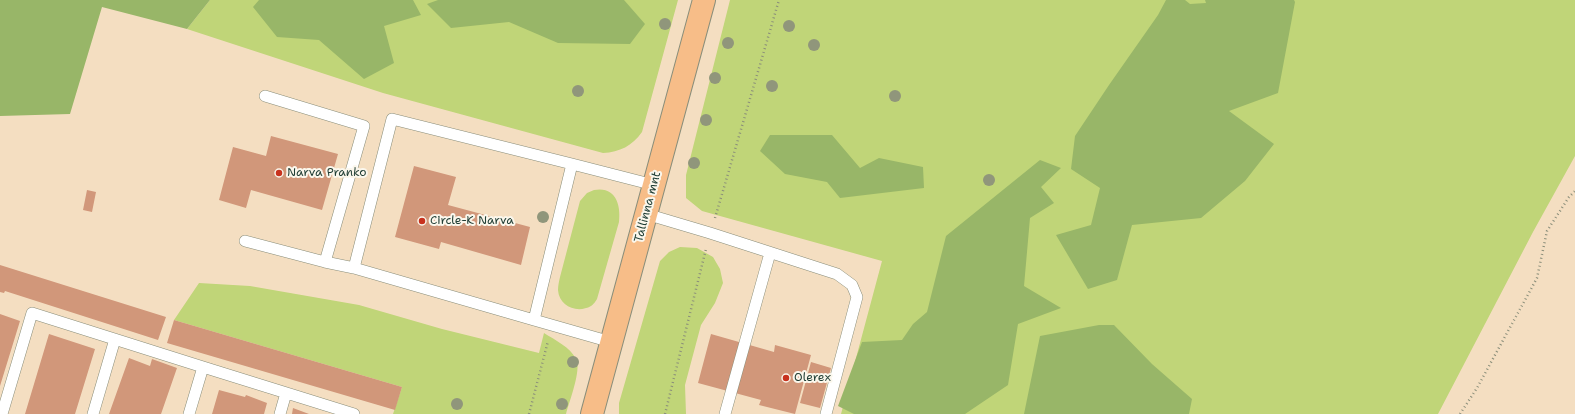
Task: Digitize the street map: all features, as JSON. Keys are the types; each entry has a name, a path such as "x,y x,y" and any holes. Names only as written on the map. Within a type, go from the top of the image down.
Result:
{"highway":[{"name":"Tallinna mnt","path":"592,414 704,0"}],"lane":[{"path":"265,96 364,126 325,262"},
{"path":"354,268 392,119 654,185"},
{"path":"534,320 572,164"},
{"path":"646,214 837,274 852,285 857,297 826,414"},
{"path":"245,241 354,268 611,342"},
{"path":"725,414 770,253"},
{"path":"2,414 32,313 354,414"},
{"path":"93,414 115,340"},
{"path":"189,414 203,367"},
{"path":"280,414 286,393"}],"path":[{"path":"665,414 710,233 779,0"},
{"path":"1460,414 1477,388 1537,278 1547,231 1569,197 1575,191"},
{"path":"529,414 552,325"}],"green space":[{"path":"0,0 210,0 187,29 102,7 70,114 0,116"},
{"path":"210,0 678,0 642,132 630,145 620,150 603,153 383,93 187,29"},
{"path":"259,0 413,0 421,15 384,26 394,63 364,79 319,40 277,37 253,7"},
{"path":"438,0 624,0 645,24 630,44 558,43 509,22 451,28 427,4"},
{"path":"730,0 1575,0 1575,156 1533,232 1438,414 841,414 882,261 702,211 686,198 686,175"},
{"path":"1166,0 1185,0 1190,4 1206,3 1205,0 1294,0 1295,2 1278,93 1229,111 1274,144 1245,181 1201,218 1132,225 1117,280 1088,289 1056,235 1091,225 1100,188 1071,169 1075,136 1158,15"},
{"path":"770,135 832,135 860,168 879,158 923,167 924,188 840,198 827,182 785,174 760,151"},
{"path":"1040,160 1061,168 1041,187 1054,203 1030,218 1024,286 1061,308 1018,324 1008,385 965,414 854,414 838,406 862,342 902,340 913,324 927,312 946,236"},
{"path":"594,190 607,191 616,198 619,209 619,222 597,299 591,306 575,309 565,304 559,296 558,290 580,201 587,193"},
{"path":"680,247 697,248 713,257 720,269 723,283 715,303 701,325 685,385 686,414 619,414 619,403 660,261 669,252"},
{"path":"199,283 250,286 359,305 442,329 539,353 544,333 562,344 576,359 576,378 566,414 393,414 402,387 174,320"},
{"path":"1099,325 1114,325 1152,364 1192,399 1189,414 1024,414 1040,336"}],"building":[{"name":"Narva Pranko","path":"271,136 338,154 322,210 251,190 246,208 219,200 233,147 266,156"},
{"path":"414,166 456,177 448,205 530,227 521,265 441,242 439,249 395,237"},
{"path":"87,190 96,192 92,212 83,210"},
{"path":"0,265 166,317 158,340 5,291 4,293 0,292"},
{"path":"0,314 20,321 0,386"},
{"path":"174,320 402,387 395,410 167,343"},
{"path":"49,334 95,349 75,414 25,414"},
{"path":"711,334 774,352 775,345 811,355 795,414 759,405 761,400 698,383"},
{"path":"129,358 150,366 152,359 177,368 161,414 109,414"},
{"path":"811,362 831,368 820,408 800,403"},
{"path":"219,390 245,397 246,395 267,403 264,414 212,414"},
{"path":"293,408 309,414 292,414"}],"place":[{"name":"Narva Pranko","path":"279,173"},
{"name":"Circle-K Narva","path":"422,221"},
{"name":"Olerex","path":"786,378"}]}
